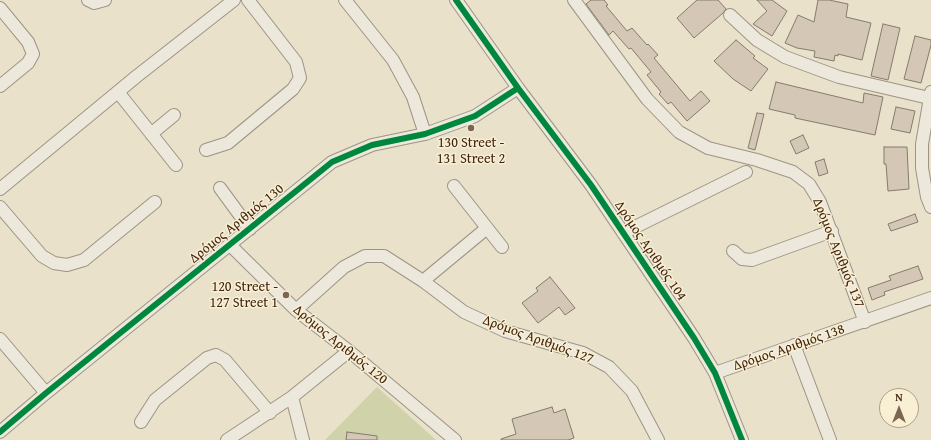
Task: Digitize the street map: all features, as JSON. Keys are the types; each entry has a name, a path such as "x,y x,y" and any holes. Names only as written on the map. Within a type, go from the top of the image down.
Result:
{"street":[{"path":"88,0 94,3 105,0"},
{"path":"0,189 118,92 234,0"},
{"path":"206,150 228,143 293,89 300,78 296,62 248,0"},
{"path":"345,0 393,60 413,97 425,134"},
{"name":"Δρόμος Αριθμός 104","path":"456,0 518,88 591,185 694,338 715,373 742,440"},
{"name":"Δρόμος Αριθμός 137","path":"574,0 646,99 679,132 708,148 757,160 793,172 809,184 820,202 832,231 866,322"},
{"path":"0,8 28,42 33,54 28,63 0,86"},
{"path":"730,15 757,40 785,57 839,77 930,95 922,144 922,168 927,197 931,207"},
{"name":"Δρόμος Αριθμός 130","path":"0,432 46,393 332,162 372,145 425,134 475,116 518,88"},
{"path":"118,92 176,165"},
{"path":"151,134 174,115"},
{"path":"623,233 746,172"},
{"path":"454,186 502,247"},
{"path":"220,188 250,229"},
{"path":"0,207 42,256 54,263 67,265 84,260 155,202"},
{"path":"423,281 487,228"},
{"path":"734,251 742,259 752,260 832,231"},
{"name":"Δρόμος Αριθμός 120","path":"230,245 296,310 349,351 455,440"},
{"name":"Δρόμος Αριθμός 127","path":"296,310 344,267 365,256 384,256 423,281 464,312 504,331 583,353 609,367 632,390 658,440"},
{"name":"Δρόμος Αριθμός 138","path":"715,373 794,345 866,322 931,298"},
{"path":"0,339 46,393"},
{"path":"794,345 830,440"},
{"path":"231,439 292,397 349,351"},
{"path":"141,422 155,400 207,358 216,355 225,360 270,413"},
{"path":"292,397 302,440"}],"green space":[{"path":"377,387 436,440 325,440"}],"building":[{"path":"591,0 604,0 608,5 606,6 627,31 632,28 647,45 648,44 658,55 654,58 690,101 701,91 710,101 687,121 671,102 668,104 659,94 661,92 647,75 651,72 631,48 629,49 613,31 609,35 586,4"},
{"path":"697,0 718,0 726,9 694,38 677,18"},
{"path":"757,0 772,0 787,11 772,36 753,24 767,11"},
{"path":"818,0 829,0 848,4 846,17 871,23 862,60 838,54 838,56 835,55 834,61 814,57 815,51 797,48 785,43 798,15 814,22"},
{"path":"883,24 900,28 888,80 871,76"},
{"path":"915,36 931,40 921,83 904,79"},
{"path":"736,40 755,56 753,58 768,69 751,91 733,79 714,61"},
{"path":"776,82 863,103 864,93 883,97 875,135 795,118 795,115 769,109"},
{"path":"896,107 915,111 910,133 891,129"},
{"path":"757,113 764,114 755,150 748,148"},
{"path":"803,135 809,148 796,154 790,141"},
{"path":"884,147 907,147 909,189 888,191 886,164 884,164"},
{"path":"824,159 828,173 819,176 815,162"},
{"path":"915,214 918,222 891,231 888,224"},
{"path":"918,266 923,279 884,292 885,295 872,300 868,288 891,280 889,276"},
{"path":"550,277 575,308 565,315 559,307 538,323 522,303 538,291 536,288"},
{"path":"552,407 554,413 565,409 574,438 568,440 501,440 516,434 512,419"},
{"path":"347,432 377,436 377,440 346,440"}],"cycle path":[{"path":"456,0 518,88 591,185 694,338 715,373 742,440"},
{"path":"0,432 46,393 332,162 372,145 425,134 475,116 518,88"}],"place":[{"name":"130 Street - 131 Street 2","path":"471,128"},
{"name":"120 Street - 127 Street 1","path":"286,295"}]}
